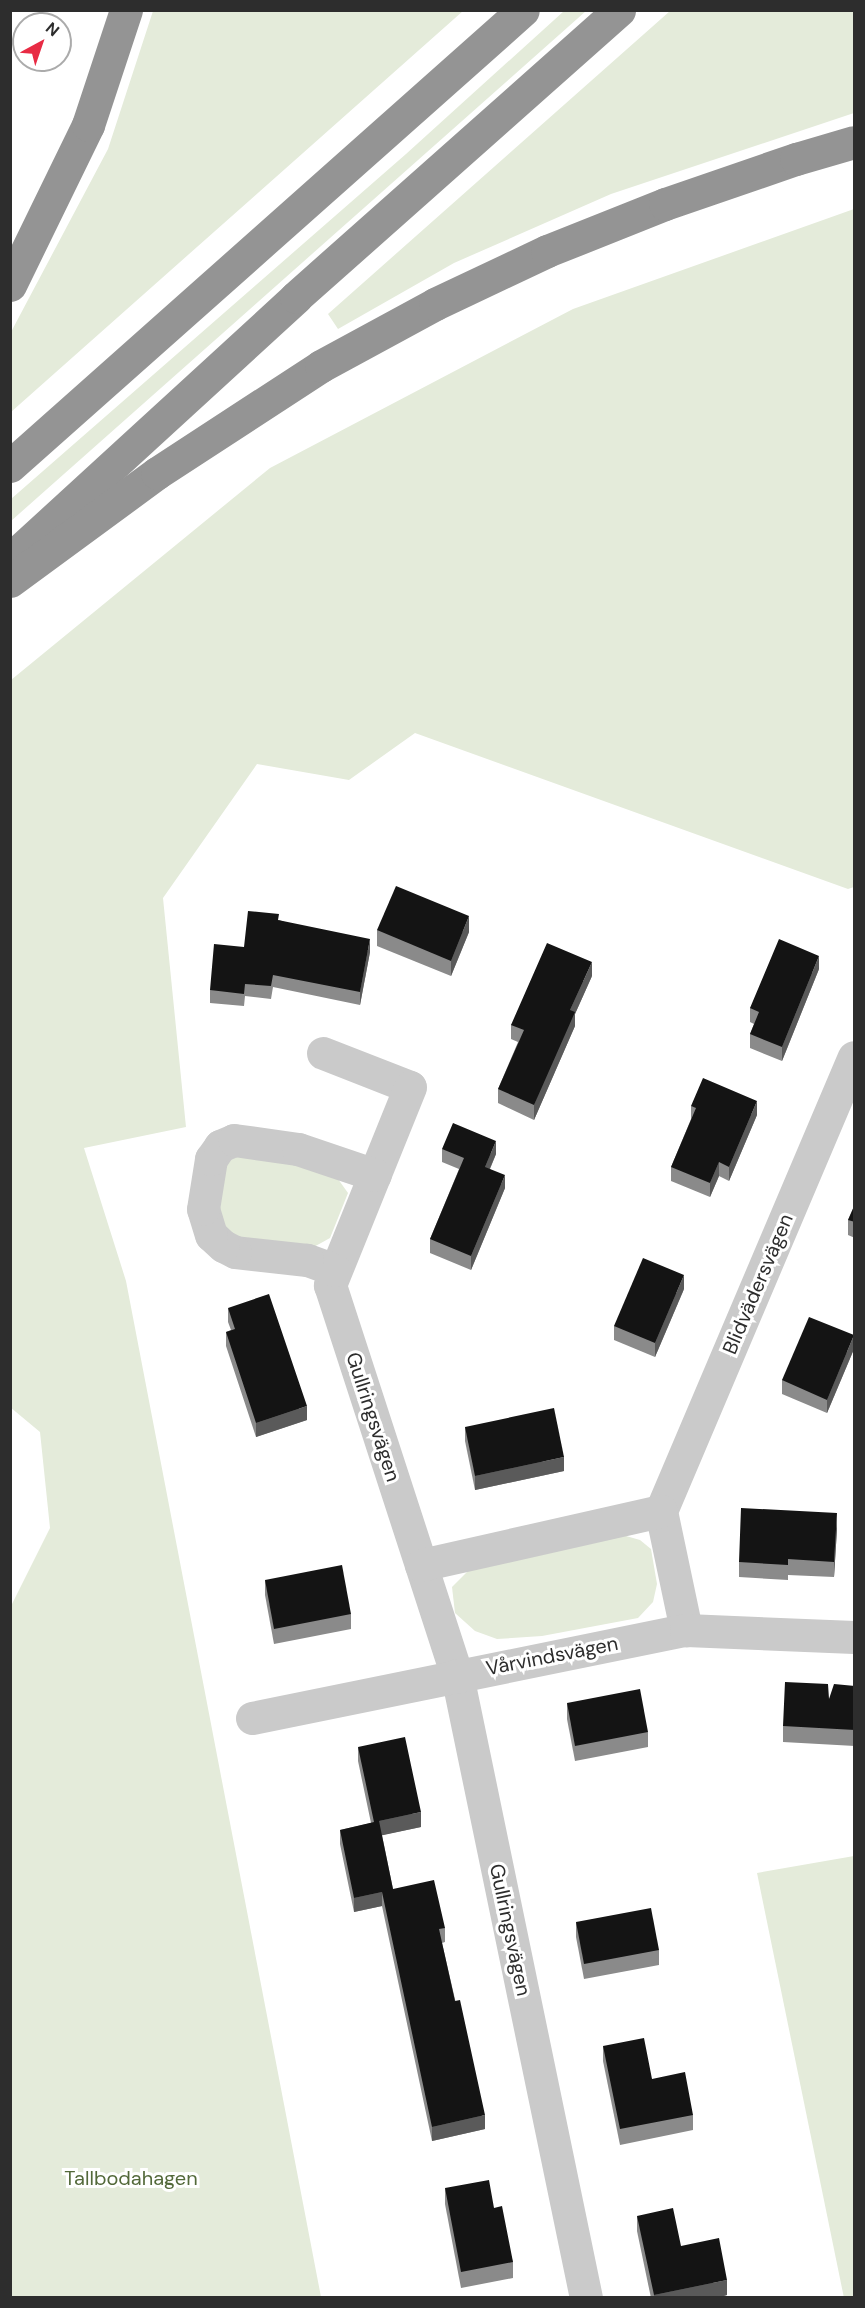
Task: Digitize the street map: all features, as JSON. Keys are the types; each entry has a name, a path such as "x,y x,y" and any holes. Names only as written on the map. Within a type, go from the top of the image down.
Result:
{"highway":[{"path":"10,285 88,125 126,10"},
{"path":"10,466 523,10"},
{"path":"10,560 305,289 619,10"},
{"path":"10,581 176,460 321,366 435,304 547,251 665,204 796,159 855,142"}],"street":[{"name":"Gullringsvägen","path":"323,1053 410,1087 330,1285 457,1675 586,2298"},
{"name":"Blidvädersvägen","path":"661,1511 855,1057"},
{"path":"335,1270 307,1260 234,1252 223,1246 211,1235 203,1209 211,1159 220,1146 234,1140 298,1149 375,1175"},
{"path":"421,1565 661,1511 686,1630"},
{"name":"Vårvindsvägen","path":"252,1718 686,1630 855,1637"}],"green space":[{"path":"153,11 463,11 11,412 11,332 108,149"},
{"path":"564,11 586,11 11,521 11,499 406,154"},
{"path":"670,11 854,11 854,113 611,194 454,263 338,329 328,314"},
{"name":"Tallbodahagen","path":"854,209 854,887 848,889 415,733 349,780 257,764 163,898 186,1127 84,1148 126,1281 321,2297 11,2297 11,1606 50,1528 40,1432 10,1407 11,680 270,468 573,309"},
{"path":"241,1154 333,1172 348,1193 330,1238 312,1248 231,1238 219,1221 216,1181 226,1163"},
{"path":"619,1534 640,1540 651,1549 657,1584 653,1602 638,1618 542,1636 497,1639 475,1631 455,1613 452,1587 472,1567"},
{"path":"854,1856 854,2297 844,2298 757,1873"}],"building":[{"path":"396,886 469,916 451,961 377,930"},
{"path":"248,911 279,914 278,920 370,939 360,992 273,975 271,986 245,984 244,994 210,990 214,944 244,947"},
{"path":"779,939 819,956 782,1047 750,1034 759,1012 750,1008"},
{"path":"547,943 592,962 570,1010 575,1012 534,1105 498,1089 524,1030 511,1025"},
{"path":"703,1078 757,1101 729,1167 719,1162 710,1183 671,1167 696,1108 691,1106"},
{"path":"453,1123 496,1141 485,1167 505,1175 471,1256 430,1239 464,1158 442,1149"},
{"path":"855,1204 855,1222 848,1220"},
{"path":"643,1258 684,1275 655,1343 614,1326"},
{"path":"269,1294 307,1406 256,1423 226,1332 235,1329 228,1308"},
{"path":"809,1317 854,1335 827,1400 782,1380"},
{"path":"554,1408 564,1457 475,1476 465,1427"},
{"path":"741,1508 837,1513 834,1562 788,1559 788,1565 739,1562"},
{"path":"342,1565 351,1614 274,1629 265,1580"},
{"path":"785,1682 828,1684 829,1699 834,1684 855,1686 855,1730 783,1726"},
{"path":"640,1689 648,1732 575,1746 567,1703"},
{"path":"405,1737 421,1812 379,1821 393,1889 434,1880 445,1928 439,1929 455,2001 460,2000 485,2115 432,2127 382,1892 354,1898 340,1830 374,1822 358,1747"},
{"path":"651,1908 659,1950 584,1964 576,1922"},
{"path":"644,2038 652,2079 685,2072 693,2115 620,2129 603,2046"},
{"path":"489,2180 494,2208 502,2206 513,2262 461,2272 445,2188"},
{"path":"673,2208 681,2246 719,2238 727,2280 654,2295 637,2216"}]}
